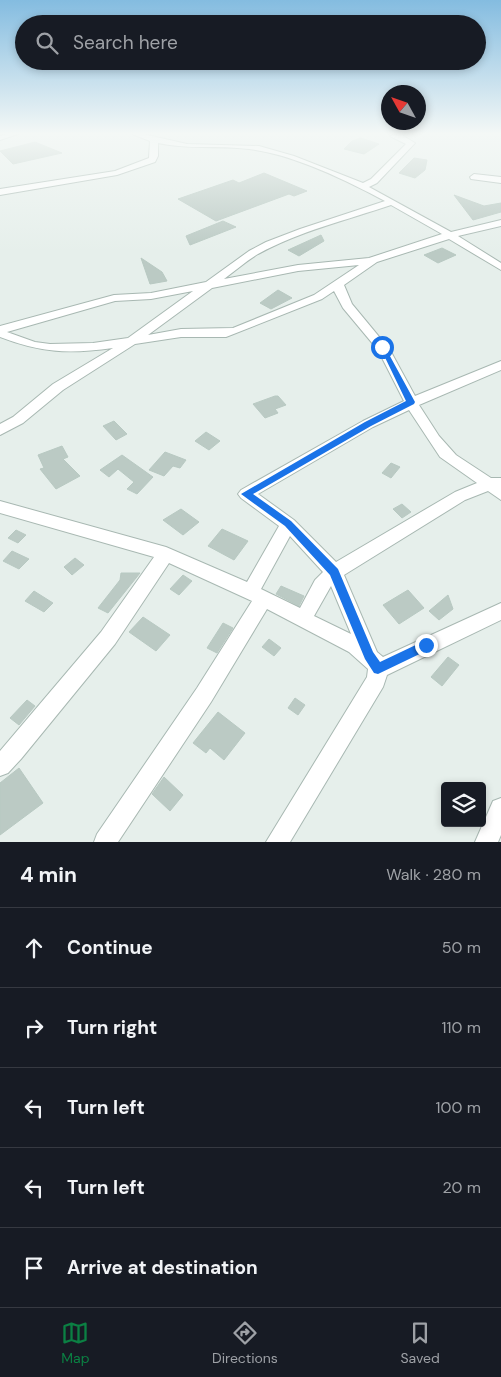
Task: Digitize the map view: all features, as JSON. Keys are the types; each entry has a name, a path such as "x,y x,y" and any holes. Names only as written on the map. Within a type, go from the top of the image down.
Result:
{"street":[{"path":"0,192 111,173"},
{"path":"330,173 391,202 450,235 501,267"},
{"path":"362,187 374,181 382,173"},
{"path":"474,177 501,180"},
{"path":"0,430 18,420 58,387 132,341 253,253 273,242 322,223 391,202"},
{"path":"0,331 114,298 151,296 313,265 372,260 450,235 501,223"},
{"path":"0,331 32,345 50,348 93,347 181,333 237,330 301,305 372,260"},
{"path":"338,283 342,298 382,347 411,402 447,455 497,486"},
{"path":"277,842 368,696 376,680 374,662 334,572 288,524 246,494 368,424 411,402 501,366"},
{"path":"302,620 321,585 334,572 426,516 497,486"},
{"path":"0,506 166,554 257,596 356,646 374,662"},
{"path":"105,842 200,703 257,596 288,524"},
{"path":"0,765 14,752 108,638 166,554"},
{"path":"374,662 498,617"},
{"path":"486,842 501,810"}],"building":[{"path":"265,173 307,191 294,196 289,194 216,221 178,199 233,180 239,183"},
{"path":"400,173 421,173 415,178"},
{"path":"454,195 484,206 501,203 501,212 473,220"},
{"path":"223,221 236,227 190,245 186,236"},
{"path":"321,235 324,241 299,256 288,250"},
{"path":"442,248 456,255 438,263 424,255"},
{"path":"141,258 162,272 167,281 150,284"},
{"path":"278,290 292,298 271,309 260,303"},
{"path":"278,396 286,405 275,409 278,413 265,418 253,404"},
{"path":"114,421 127,434 116,440 103,426"},
{"path":"206,432 220,441 209,450 195,441"},
{"path":"62,446 68,457 63,459 80,476 56,489 40,469 44,468 38,455"},
{"path":"165,452 186,460 180,468 173,466 164,476 149,470"},
{"path":"122,455 153,477 137,494 127,489 134,482 118,469 109,477 100,470"},
{"path":"391,463 400,467 391,478 382,473"},
{"path":"402,504 411,512 402,518 393,509"},
{"path":"181,509 199,522 183,535 163,520"},
{"path":"222,529 248,541 234,560 208,546"},
{"path":"16,530 26,535 18,543 8,538"},
{"path":"12,551 29,559 19,569 3,561"},
{"path":"75,558 84,565 72,575 64,567"},
{"path":"121,573 140,573 108,613 98,608 120,580"},
{"path":"183,575 192,581 179,595 170,589"},
{"path":"281,586 304,596 299,606 276,594"},
{"path":"408,590 424,608 399,624 383,605"},
{"path":"34,591 53,603 44,612 25,601"},
{"path":"448,595 453,609 439,620 429,611"},
{"path":"143,617 170,635 156,651 129,632"},
{"path":"223,623 233,628 217,653 207,648"},
{"path":"269,639 281,648 274,656 262,647"},
{"path":"448,657 459,665 442,686 431,677"},
{"path":"295,698 305,705 298,715 288,708"},
{"path":"27,700 35,706 19,725 10,718"},
{"path":"218,712 245,733 224,760 210,748 206,753 193,743"},
{"path":"19,768 43,803 0,835 0,783"},
{"path":"164,777 183,795 170,811 152,794"}],"route":[{"path":"382,347 411,402 368,424 246,494 288,524 334,572 369,656 376,663 378,669 426,645"}]}
